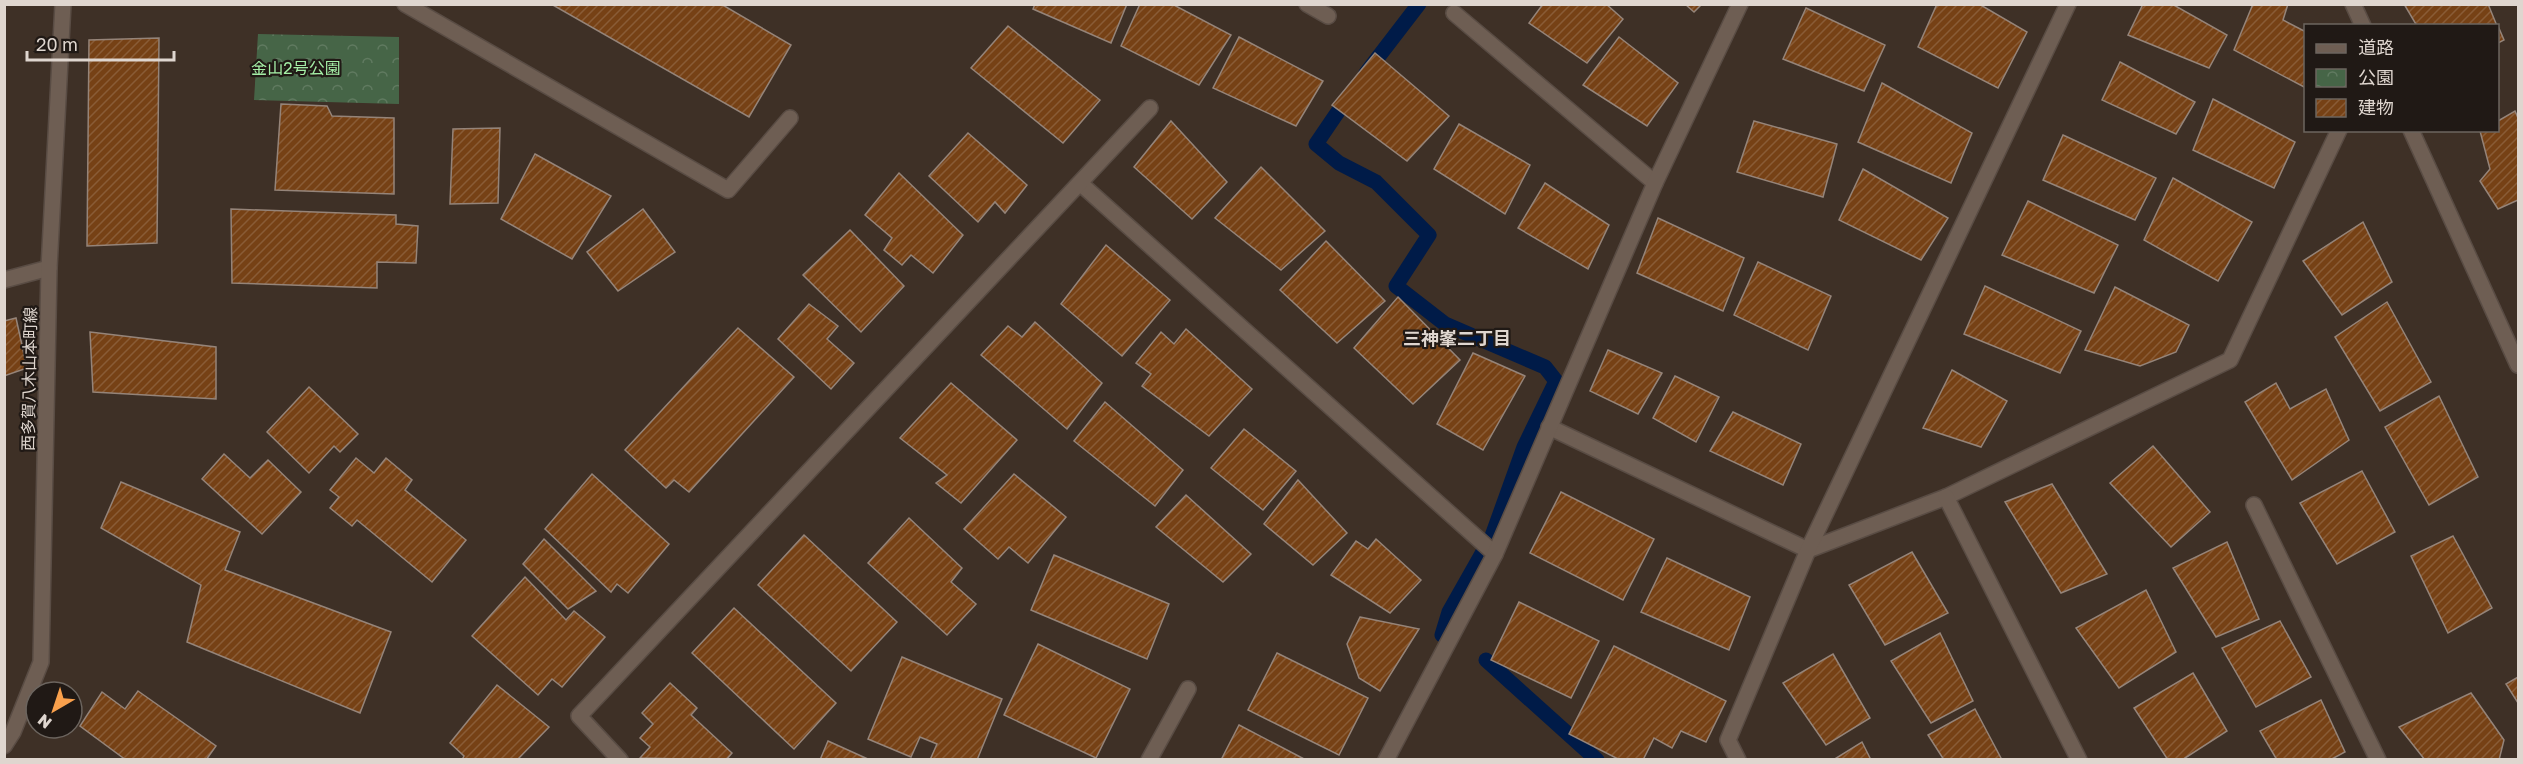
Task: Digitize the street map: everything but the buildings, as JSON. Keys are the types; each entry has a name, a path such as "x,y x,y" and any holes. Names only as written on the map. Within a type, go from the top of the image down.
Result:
{"street":[{"name":"西多賀八木山本町線","path":"4,746 13,732 41,662 49,268 63,4"},
{"path":"405,4 728,190 790,118"},
{"path":"1307,4 1328,16"},
{"path":"1386,759 1495,554 1655,183 1740,4"},
{"path":"1738,759 1728,740 1808,550 2068,4"},
{"path":"2353,4 2361,24"},
{"path":"1454,13 1655,183"},
{"path":"620,759 579,716 1150,108"},
{"path":"1549,427 1808,550 1946,497 2230,360 2338,132"},
{"path":"2412,132 2518,365"},
{"path":"1081,184 1495,554"},
{"path":"4,280 49,268"},
{"path":"1946,497 2079,759"},
{"path":"2254,505 2378,759"},
{"path":"1149,759 1188,689"}],"green space":[{"name":"金山2号公園","path":"258,34 399,37 399,104 254,100"}],"waterway":[{"path":"1366,73 1419,4"},
{"path":"1350,94 1316,144 1339,163 1376,182 1429,235 1396,286 1445,324 1545,367 1556,381 1524,447 1492,536 1449,612 1442,635"},
{"path":"1486,660 1597,760"}],"district":[{"name":"三神峯二丁目","path":"1457,339"}]}
